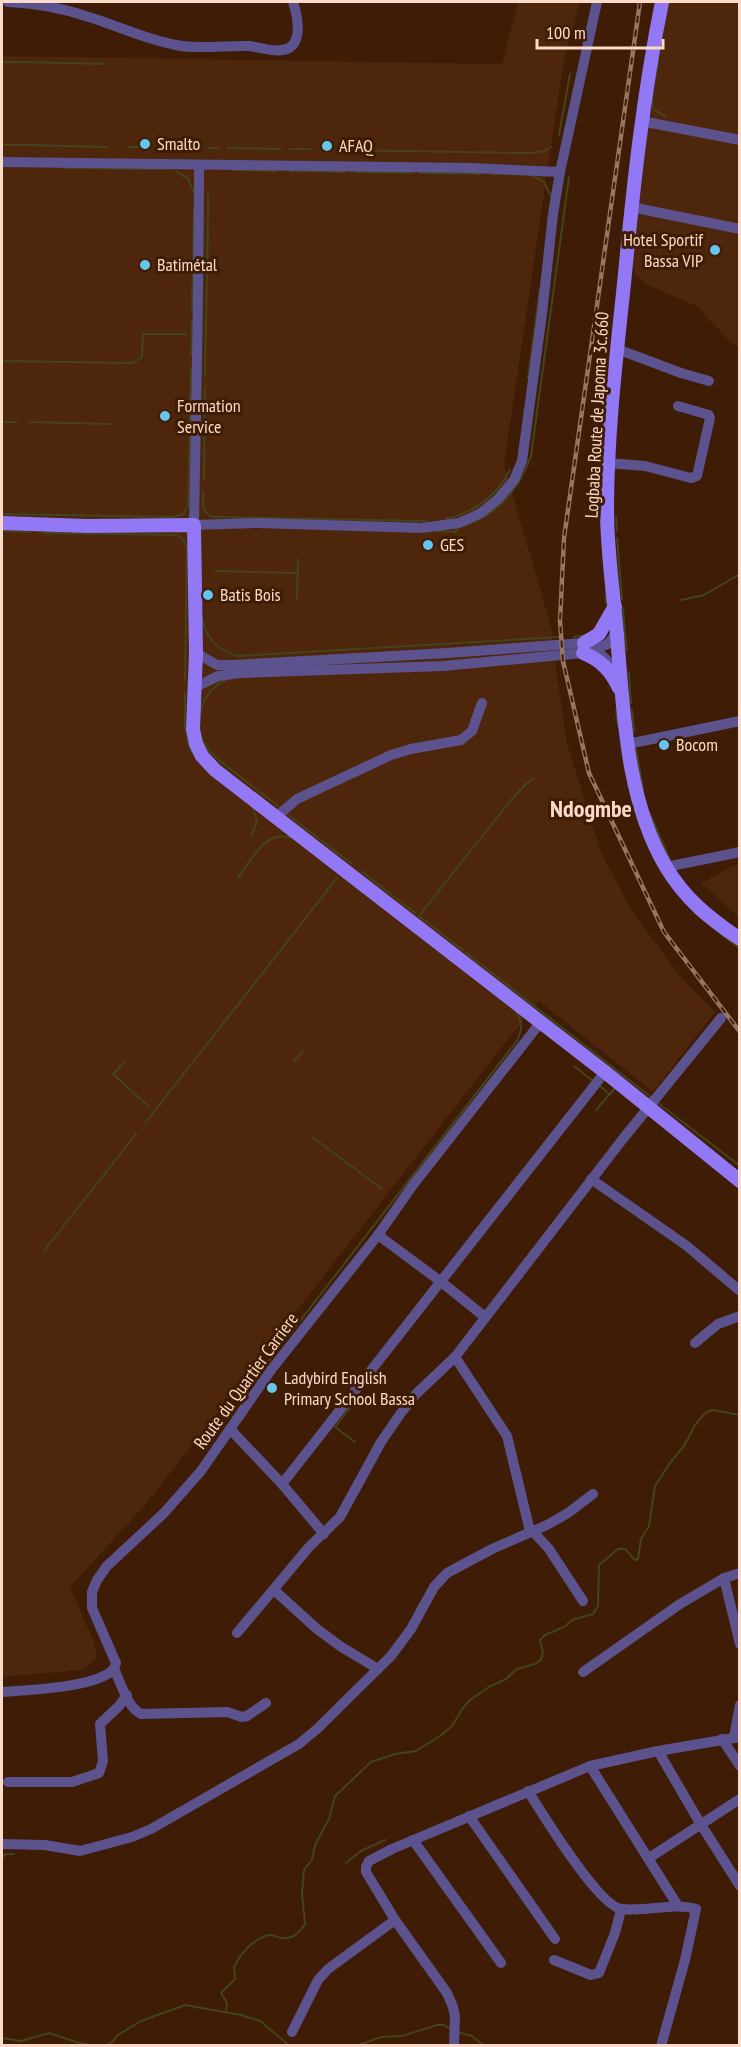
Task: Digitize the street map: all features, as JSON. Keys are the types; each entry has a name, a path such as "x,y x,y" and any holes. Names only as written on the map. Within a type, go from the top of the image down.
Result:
{"main road":[{"name":"Logbaba Route de Japoma 3c.660","path":"662,2 640,121 608,463 607,513 620,675 628,744 639,804 666,867 687,896 707,917 740,939"},
{"path":"2,523 87,526 194,525 196,653 193,729 196,744 202,756 215,770 650,1107 740,1181"},
{"path":"615,606 588,648 606,666 623,696"}],"street":[{"path":"8,2 47,5 177,46 241,46 279,51 288,49 294,44 298,28 293,2"},
{"path":"199,165 194,525 256,523 438,527 459,523 481,513 498,499 514,480 522,461 560,172 597,2"},
{"path":"640,121 740,140"},
{"path":"2,162 527,169 560,172"},
{"path":"631,207 740,229"},
{"path":"617,349 708,381"},
{"path":"608,463 645,466 691,478 697,476 710,418 709,415 678,406"},
{"path":"194,688 218,676 240,673 442,666 588,648 611,641 617,632"},
{"path":"196,653 217,665 234,665 588,648 620,675"},
{"path":"276,817 297,799 391,755 461,740 472,731 482,703"},
{"path":"628,744 740,721"},
{"path":"666,867 740,852"},
{"path":"237,1633 309,1547 340,1517 381,1442 401,1413 416,1394 455,1357 591,1179 721,1018"},
{"name":"Route du Quartier Carriere","path":"266,1703 253,1713 242,1717 227,1712 141,1714 136,1712 114,1669 116,1663 92,1608 92,1592 107,1566 164,1513 201,1471 271,1371 540,1023"},
{"path":"282,1484 605,1072"},
{"path":"591,1179 687,1246 740,1291"},
{"path":"378,1235 485,1317"},
{"path":"695,1343 718,1324 740,1316"},
{"path":"455,1357 507,1436 526,1521 531,1531 554,1556 583,1601"},
{"path":"230,1429 282,1484 324,1534"},
{"path":"2,1844 45,1845 80,1851 132,1837 151,1829 299,1744 403,1642 434,1587 447,1573 568,1514 593,1494"},
{"path":"583,1672 680,1604 724,1578 740,1574"},
{"path":"724,1578 740,1644"},
{"path":"274,1590 317,1629 378,1669"},
{"path":"2,1692 82,1683 101,1677 114,1669"},
{"path":"8,1782 72,1782 99,1773 103,1761 100,1724 119,1707 127,1695"},
{"path":"454,2046 453,2007 447,1993 395,1920 366,1872 369,1861 413,1840 590,1766 658,1750 736,1737 740,1706"},
{"path":"722,1739 740,1766"},
{"path":"658,1750 740,1886"},
{"path":"590,1766 678,1906"},
{"path":"528,1791 589,1881 606,1902 621,1910 678,1906 694,1908 697,1911 661,2046"},
{"path":"649,1858 740,1799"},
{"path":"469,1816 555,1939"},
{"path":"413,1840 501,1963"},
{"path":"554,1960 591,1975 599,1973 615,1933 621,1910"},
{"path":"292,2032 318,1980 328,1969 395,1920"}],"shaded area":[{"path":"518,2 580,2 563,65 504,465 552,630 567,743 600,850 631,910 682,979 715,1012 653,1092 539,1001 146,1504 70,1587 93,1640 97,1658 83,1670 2,1677 2,56 502,64"},
{"path":"665,2 739,2 739,348 730,342 698,307 646,284 635,273 631,257"},
{"path":"739,863 739,917 701,883"}],"waterway":[{"path":"2,62 17,62"},
{"path":"18,62 106,64"},
{"path":"655,78 658,63"},
{"path":"559,135 570,74"},
{"path":"653,94 654,110 665,116"},
{"path":"2,145 25,145"},
{"path":"26,145 107,147"},
{"path":"129,147 143,147"},
{"path":"156,147 198,148"},
{"path":"339,150 531,153 544,151 551,147"},
{"path":"209,148 218,148"},
{"path":"228,148 281,149"},
{"path":"290,149 310,149"},
{"path":"62,168 170,169"},
{"path":"233,170 276,171"},
{"path":"290,171 345,172"},
{"path":"177,172 188,178 194,193"},
{"path":"356,172 410,173"},
{"path":"420,173 482,174"},
{"path":"491,174 499,174"},
{"path":"531,175 544,182 551,196"},
{"path":"464,526 487,515 506,499 520,480 531,456 569,177"},
{"path":"205,376 208,195"},
{"path":"192,310 194,207"},
{"path":"528,378 540,289"},
{"path":"191,355 192,322"},
{"path":"2,361 133,363 142,357 143,334 186,334"},
{"path":"2,514 174,517 183,514 188,506 191,368"},
{"path":"204,480 205,387"},
{"path":"2,422 17,422"},
{"path":"30,422 110,424"},
{"path":"446,519 475,508 484,502 498,488 510,470"},
{"path":"203,491 206,512 213,517 426,521"},
{"path":"616,517 617,531"},
{"path":"435,531 456,532 459,528"},
{"path":"2,531 31,532"},
{"path":"43,533 176,535 183,539 187,548 185,681"},
{"path":"617,538 622,600"},
{"path":"297,599 298,560"},
{"path":"215,571 298,573"},
{"path":"681,600 704,595 740,574"},
{"path":"606,588 606,603"},
{"path":"202,595 202,604"},
{"path":"623,608 625,635"},
{"path":"202,618 206,632 214,643 238,656 560,637"},
{"path":"574,637 586,635"},
{"path":"625,636 627,650"},
{"path":"629,672 630,690"},
{"path":"200,714 208,694 226,680"},
{"path":"630,692 631,703"},
{"path":"185,693 185,727 189,746"},
{"path":"616,710 618,726"},
{"path":"632,710 634,732"},
{"path":"201,737 216,758 278,806"},
{"path":"636,749 643,789"},
{"path":"191,750 197,760"},
{"path":"534,778 510,801 419,916 652,1098"},
{"path":"251,836 257,822 253,807"},
{"path":"649,812 671,862"},
{"path":"287,814 352,864"},
{"path":"238,878 254,855 267,842 275,837 293,838"},
{"path":"362,872 415,913"},
{"path":"146,1122 337,878"},
{"path":"695,913 740,949"},
{"path":"262,1370 516,1042 521,1026 520,1018 515,1010"},
{"path":"294,1062 303,1051"},
{"path":"124,1062 113,1074 148,1106"},
{"path":"574,1066 593,1081"},
{"path":"600,1086 609,1094"},
{"path":"596,1110 615,1088"},
{"path":"658,1103 740,1166"},
{"path":"44,1251 136,1134"},
{"path":"312,1137 382,1189"},
{"path":"355,1442 335,1427 359,1396"},
{"path":"226,2012 227,2003 221,1993 235,1979 234,1967 244,1952 263,1937 271,1935 282,1938 293,1937 305,1924 302,1893 304,1870 312,1860 315,1845 329,1819 335,1796 371,1762 395,1754 416,1751 440,1736 452,1726 470,1700 506,1679 517,1669 541,1660 543,1653 540,1640 545,1635 564,1627 572,1620 593,1614 598,1606 599,1565 618,1549 625,1549 635,1560 638,1559 641,1539 649,1526 655,1486 684,1446 695,1425 705,1413 712,1410 740,1415"},
{"path":"346,1863 361,1851 385,1840"},
{"path":"2,1860 5,1854 14,1854"},
{"path":"105,2046 141,2021 185,2005 241,2015 260,2021 290,2046"},
{"path":"356,2046 381,2037 402,2036 437,2025 444,2025 450,2029"},
{"path":"457,2032 472,2036 484,2046"},
{"path":"2,2038 21,2041 49,2033 95,2046"}],"railway":[{"path":"640,2 564,538 560,621 563,661 589,773 664,932 740,1032"}],"place":[{"name":"Smalto","path":"145,144"},
{"name":"AFAQ","path":"327,146"},
{"name":"Hotel Sportif Bassa VIP","path":"715,250"},
{"name":"Batimétal","path":"145,265"},
{"name":"Formation Service","path":"165,416"},
{"name":"GES","path":"428,545"},
{"name":"Batis Bois","path":"208,595"},
{"name":"Bocom","path":"664,745"},
{"name":"Ladybird English Primary School Bassa","path":"272,1388"}],"district":[{"name":"Ndogmbe","path":"591,809"}]}
